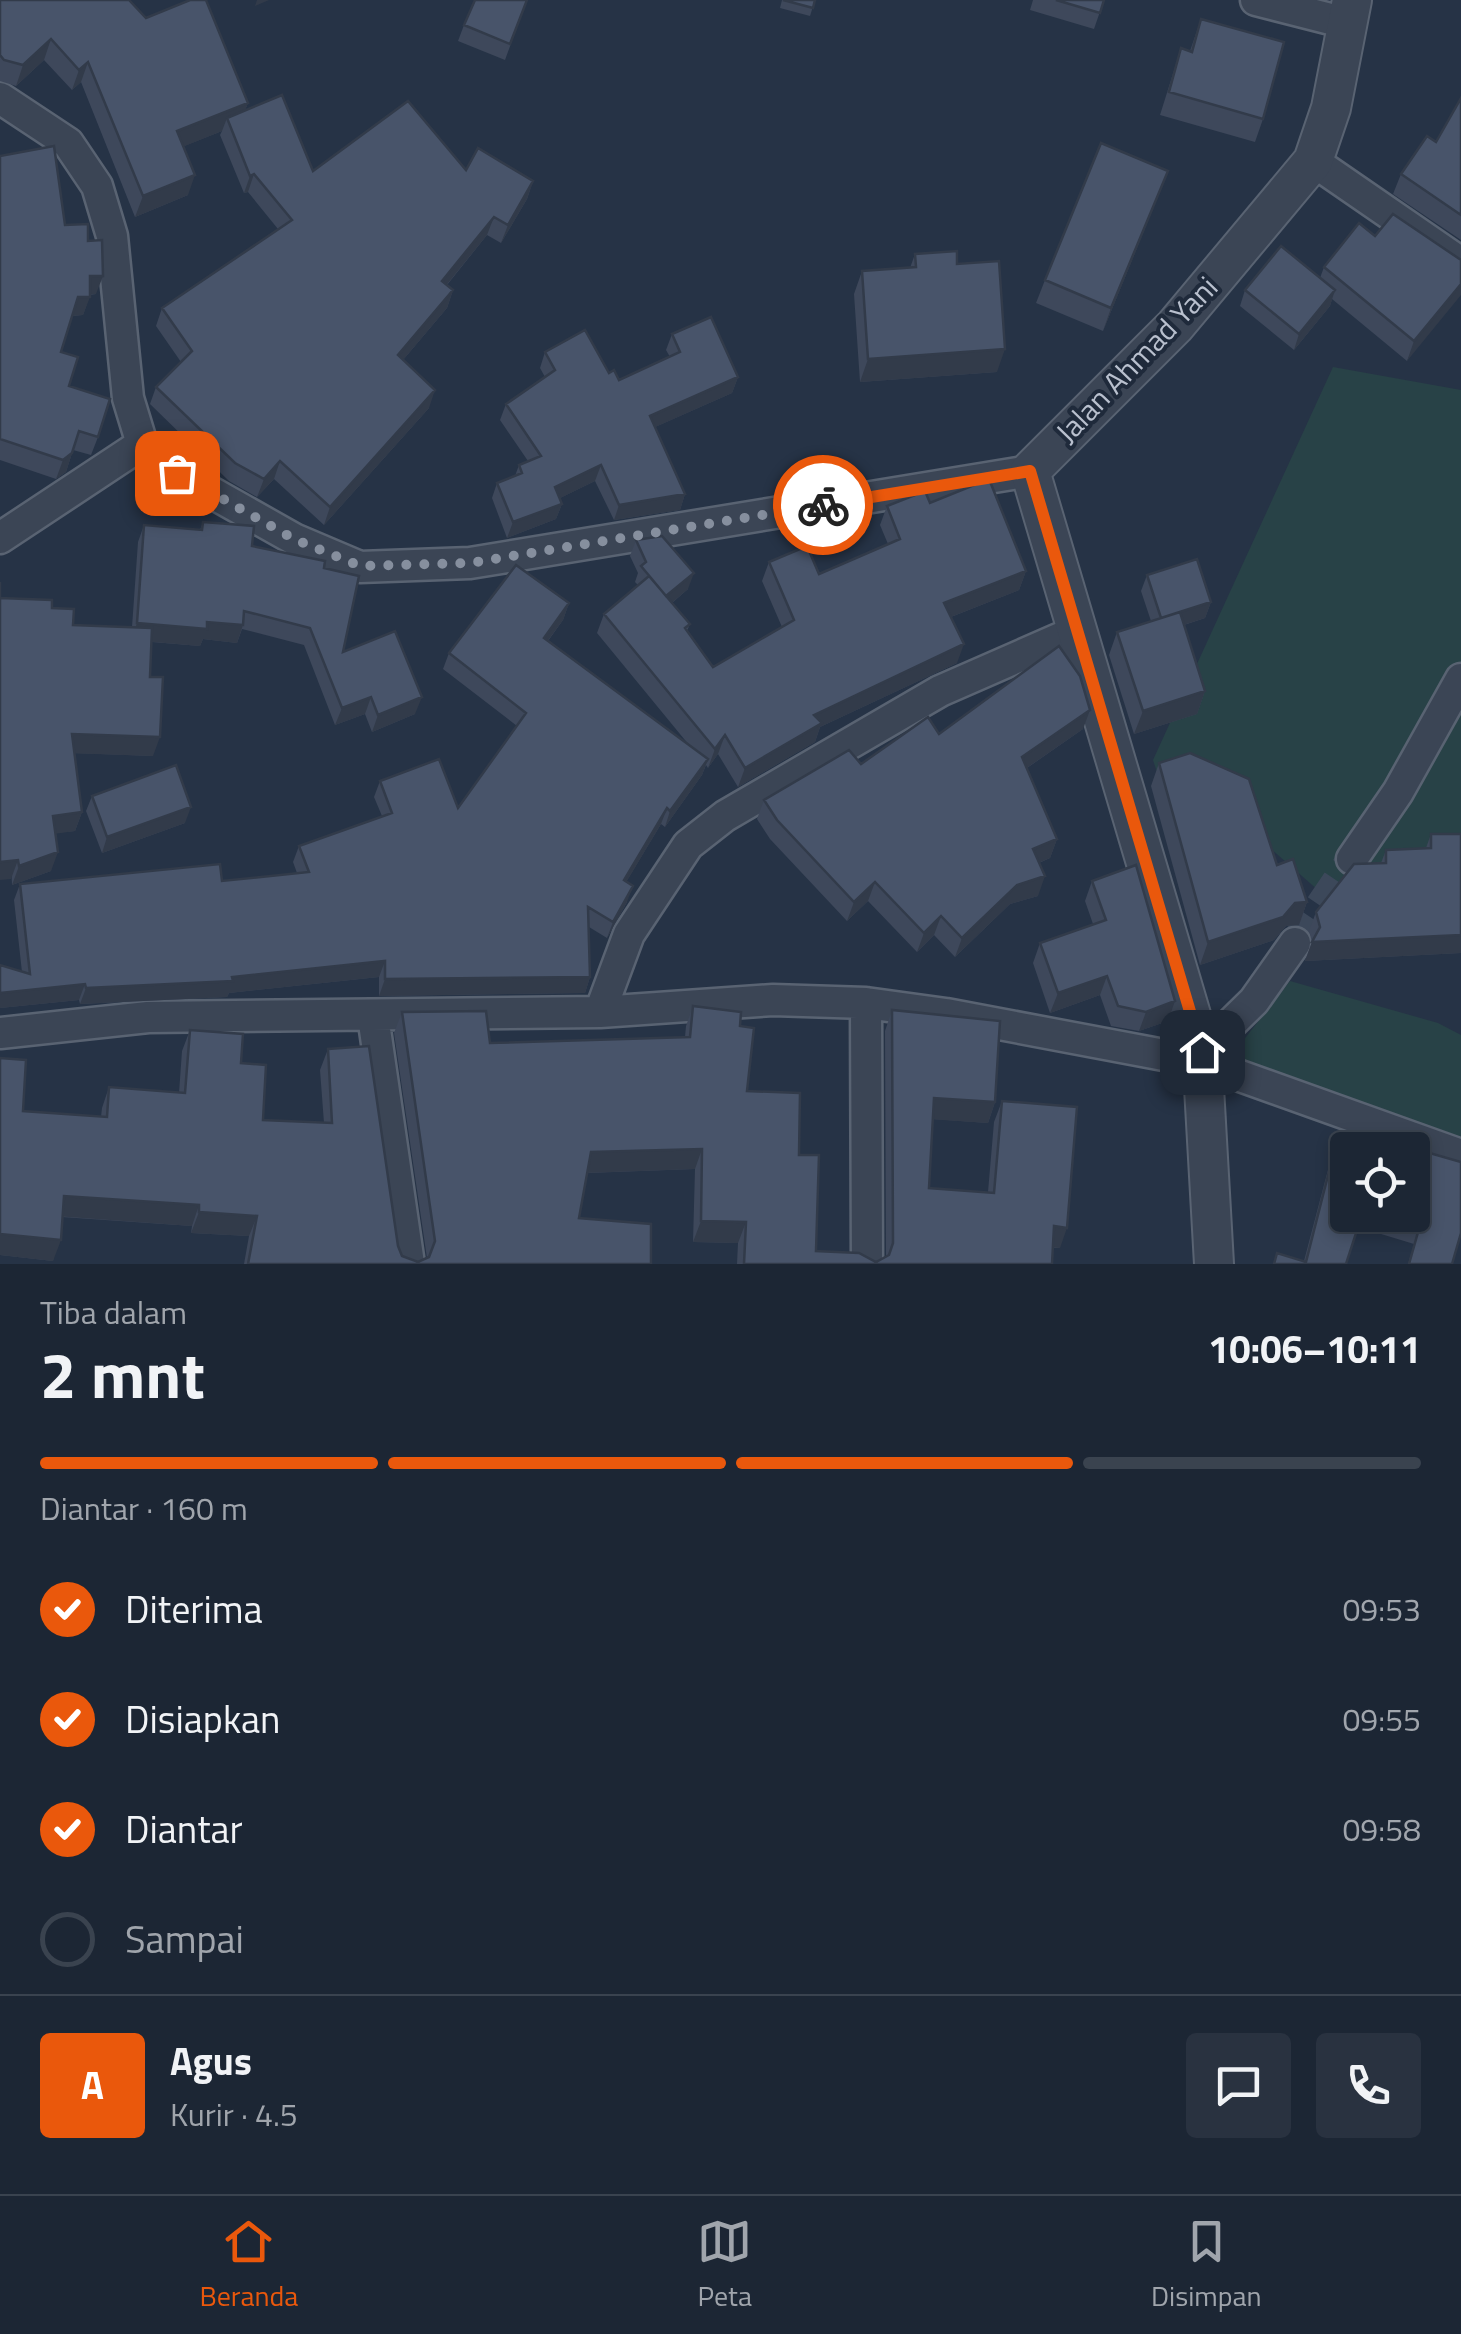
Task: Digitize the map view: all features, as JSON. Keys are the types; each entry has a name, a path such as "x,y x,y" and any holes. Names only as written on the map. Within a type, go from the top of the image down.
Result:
{"street":[{"path":"1256,0 1351,12"},
{"name":"Jalan Ahmad Yani","path":"1030,471 1175,326 1313,161 1351,12"},
{"path":"0,98 68,143 97,186 112,236 128,398 142,444 177,473 294,539 360,566 470,563 1030,471 1080,630 1202,1057 1214,1264"},
{"path":"1313,161 1461,264"},
{"path":"0,538 142,444"},
{"path":"600,1012 629,934 651,897 688,846 725,816 940,691 1080,630"},
{"path":"1352,859 1398,792 1461,678"},
{"path":"1202,1057 1254,1000 1296,943"},
{"path":"0,1032 148,1017 600,1012 772,1000 866,1004 1202,1057 1461,1155"},
{"path":"866,1004 867,1264"},
{"path":"373,1016 409,1264"}],"green space":[{"path":"1333,367 1461,390 1461,836 1319,891 1180,769 1159,778 1153,760"},
{"path":"1290,981 1438,1023 1461,1035 1461,1137 1231,1056"}],"building":[{"path":"0,0 129,0 146,18 190,0 206,0 248,103 177,131 195,175 143,196 88,62 79,70 51,39 23,65 4,60 0,55"},
{"path":"475,0 527,0 510,44 464,25"},
{"path":"783,0 815,0 813,8"},
{"path":"1056,0 1104,0 1100,13"},
{"path":"1201,19 1284,42 1263,119 1169,92 1181,48 1192,52"},
{"path":"282,95 313,171 408,101 466,170 478,148 533,181 508,225 494,217 442,281 453,290 398,355 435,390 330,507 280,461 264,479 235,463 156,387 192,351 162,308 292,220 254,174 250,176 227,118"},
{"path":"1461,98 1461,215 1401,174 1427,136 1436,142"},
{"path":"1101,143 1168,171 1111,308 1045,280"},
{"path":"54,146 65,225 88,224 88,241 102,240 103,276 90,276 90,297 78,297 61,352 78,357 69,386 110,399 98,437 79,431 72,453 63,460 0,439 0,156"},
{"path":"1393,214 1461,260 1461,284 1414,341 1324,267 1359,223 1375,236"},
{"path":"1281,246 1335,290 1299,334 1245,290"},
{"path":"957,251 957,264 999,261 1005,349 868,359 862,271 916,267 915,254"},
{"path":"711,317 738,377 650,416 685,494 619,505 601,465 555,487 562,504 513,522 497,483 522,473 519,465 541,456 506,404 555,370 545,352 585,330 609,373 614,370 619,380 680,352 672,334"},
{"path":"989,479 1026,571 944,603 964,644 814,715 822,723 745,768 725,735 715,749 604,614 649,576 690,624 685,628 713,667 794,620 769,562 807,546 819,574 900,539 887,506 925,491 930,503"},
{"path":"203,522 254,526 252,546 325,561 324,568 359,576 343,652 395,631 422,697 378,715 371,697 342,708 310,628 244,611 243,625 207,622 207,629 137,623 144,525 202,530"},
{"path":"662,536 694,573 666,596 641,566 646,562 636,540"},
{"path":"1197,559 1211,602 1161,618 1147,575"},
{"path":"516,565 569,603 544,638 708,759 670,811 667,808 624,880 633,886 613,922 588,907 590,977 385,979 385,961 232,977 233,981 86,988 85,984 0,993 0,965 30,974 20,884 220,864 222,881 309,872 299,846 392,813 380,781 439,759 458,808 526,713 449,653"},
{"path":"0,598 52,600 52,608 74,609 73,625 152,628 150,677 163,677 160,737 72,734 82,812 53,816 58,852 19,866 18,860 0,862"},
{"path":"1180,612 1205,691 1143,711 1117,632"},
{"path":"1059,646 1080,676 1090,710 1022,757 1057,839 1033,849 1045,876 1017,885 962,938 941,916 924,933 875,882 854,902 777,820 764,800 849,750 861,764 928,717 939,734"},
{"path":"1190,753 1249,779 1277,865 1293,859 1307,902 1295,903 1283,917 1208,942 1159,763"},
{"path":"176,765 191,807 107,837 92,796"},
{"path":"1431,834 1461,834 1461,935 1312,942 1320,927 1316,912 1354,864 1386,863 1386,850 1431,848"},
{"path":"1136,865 1175,1001 1146,1012 1118,1006 1107,976 1058,993 1040,943 1106,920 1092,881"},
{"path":"693,1006 741,1012 740,1026 754,1028 747,1091 800,1093 799,1155 819,1155 816,1251 859,1253 876,1262 889,1255 893,1243 892,1010 1000,1021 995,1102 934,1098 929,1188 994,1193 1002,1101 1077,1107 1067,1228 1054,1226 1052,1264 744,1264 746,1222 701,1221 702,1149 591,1152 579,1218 651,1224 651,1264 248,1264 257,1216 199,1212 199,1205 64,1196 61,1240 0,1234 0,1058 26,1060 23,1111 107,1117 109,1087 185,1093 190,1030 243,1034 241,1063 266,1065 263,1120 332,1123 328,1049 369,1046 398,1246 402,1256 418,1262 429,1257 435,1241 402,1012 486,1011 490,1043 690,1037"},
{"path":"1430,1153 1461,1162 1461,1233 1452,1264 1409,1264 1418,1232 1430,1232"},
{"path":"1330,1168 1330,1232 1356,1232 1346,1264 1274,1264 1277,1253 1306,1262"}],"tunnel":[{"path":"1295,943 1352,859"}],"way so far":[{"path":"177,473 294,539 360,566 470,563 823,505"}],"route":[{"path":"823,505 1030,471 1202,1052"}]}
